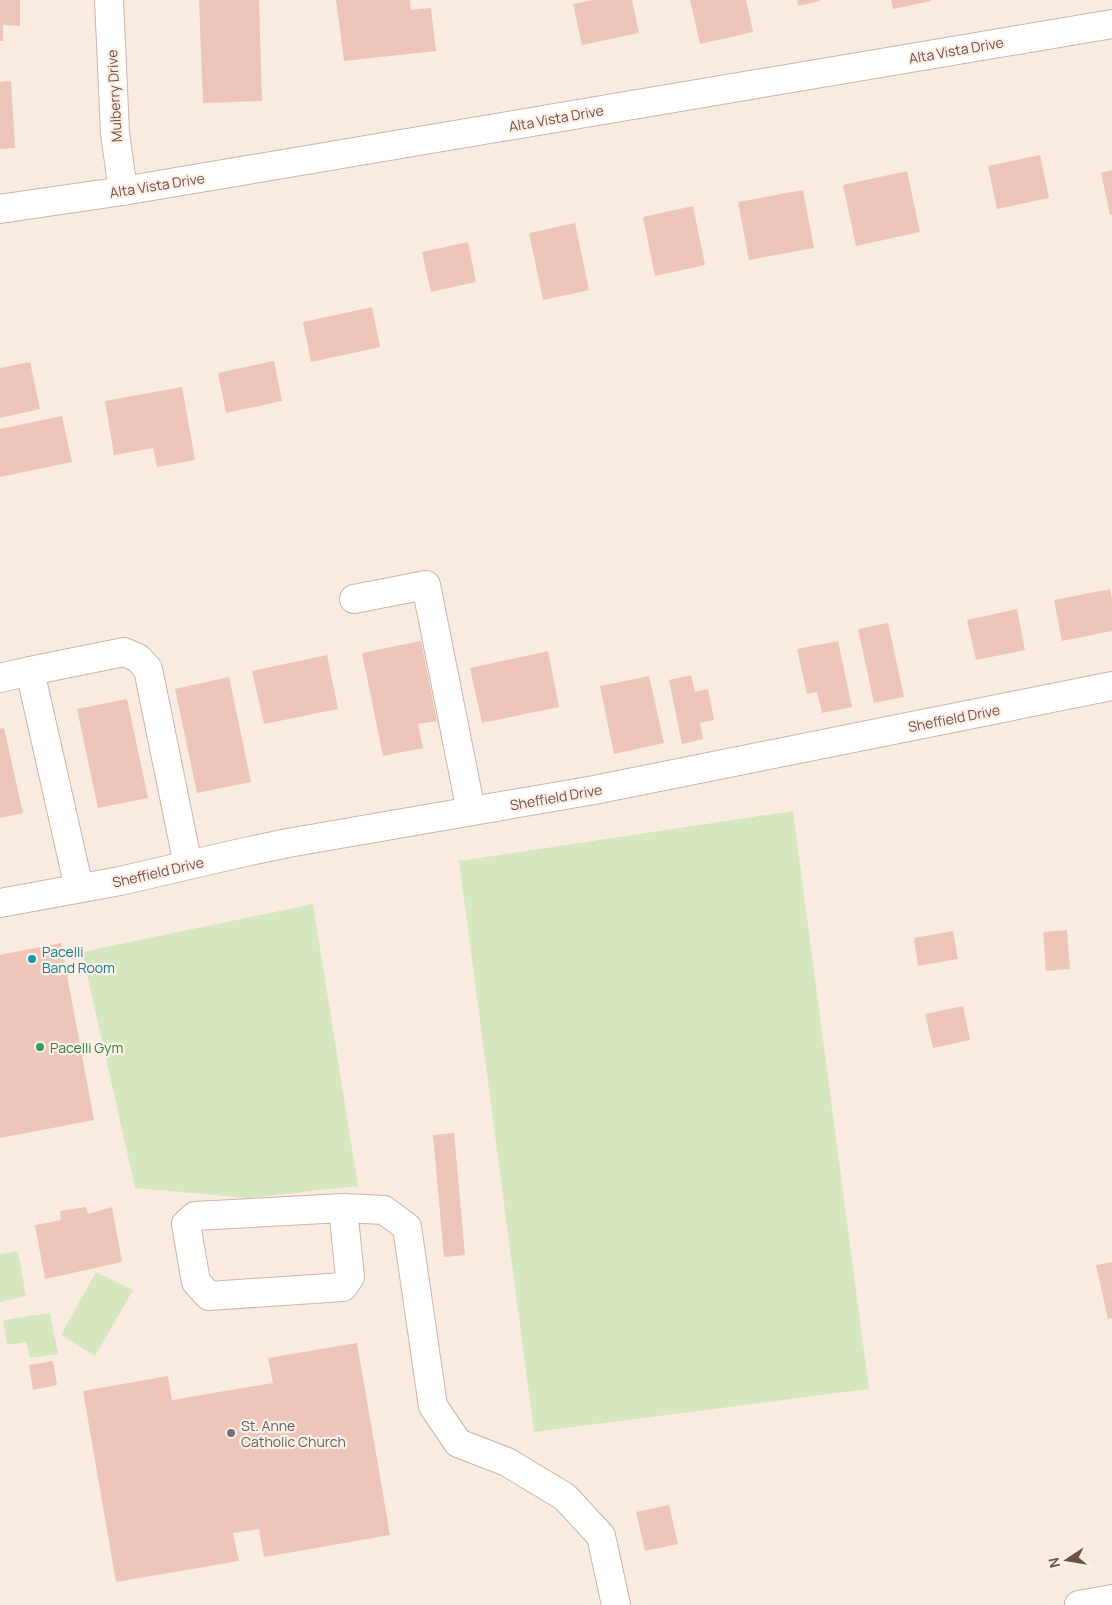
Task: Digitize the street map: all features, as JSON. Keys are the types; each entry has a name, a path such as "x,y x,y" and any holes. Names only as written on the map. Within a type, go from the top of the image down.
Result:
{"street":[{"name":"Mulberry Drive","path":"109,0 115,133 123,191"},
{"name":"Alta Vista Drive","path":"0,209 123,191 1112,24"},
{"path":"354,599 426,585 471,811"},
{"path":"0,678 124,652 138,658 148,669 188,865"},
{"path":"30,671 78,888"},
{"name":"Sheffield Drive","path":"0,903 120,881 305,840 594,790 1112,686"},
{"path":"343,1208 350,1277 343,1287 209,1296 196,1282 186,1224 195,1216 343,1208 384,1210 407,1228 434,1406 458,1443 507,1462 565,1497 602,1536 616,1605"},
{"path":"1079,1605 1112,1599"}],"green space":[{"path":"793,811 869,1389 534,1432 459,861"},
{"path":"313,904 358,1186 248,1198 135,1188 82,952"},
{"path":"18,1251 26,1296 0,1302 0,1254"},
{"path":"96,1272 133,1290 95,1356 61,1335"},
{"path":"50,1313 58,1354 30,1358 26,1342 7,1345 3,1320"}],"building":[{"path":"0,0 20,0 20,26 3,25 3,41 0,41"},
{"path":"199,0 259,0 262,101 203,103"},
{"path":"336,0 410,0 411,10 431,8 436,51 344,61"},
{"path":"593,0 632,0 639,33 582,45 573,4"},
{"path":"690,0 746,0 753,32 700,44"},
{"path":"797,0 820,0 820,1 798,6"},
{"path":"891,0 931,0 931,1 893,9"},
{"path":"11,81 15,148 0,149 0,82"},
{"path":"1040,155 1049,198 997,209 988,166"},
{"path":"1112,170 1112,215 1110,215 1101,173"},
{"path":"907,171 920,232 856,246 843,185"},
{"path":"803,190 814,248 749,260 738,202"},
{"path":"693,206 705,265 655,276 643,217"},
{"path":"575,223 589,290 543,300 529,233"},
{"path":"468,242 476,282 431,292 422,252"},
{"path":"372,307 380,347 311,362 303,322"},
{"path":"274,361 282,401 226,413 218,373"},
{"path":"30,362 40,409 0,418 0,368"},
{"path":"182,387 195,460 157,467 153,448 114,455 105,401"},
{"path":"62,416 72,462 0,477 0,429"},
{"path":"1110,589 1112,631 1062,641 1054,600"},
{"path":"1017,609 1025,650 976,660 967,620"},
{"path":"888,623 904,697 874,703 858,629"},
{"path":"421,641 437,721 418,724 423,748 383,756 362,653"},
{"path":"838,641 852,707 822,713 817,692 807,694 797,649"},
{"path":"548,651 559,707 482,723 470,668"},
{"path":"327,655 338,709 264,724 252,671"},
{"path":"691,675 695,692 708,689 714,720 700,723 703,739 682,744 669,680"},
{"path":"649,676 664,743 614,754 600,686"},
{"path":"229,677 251,782 197,793 175,689"},
{"path":"127,699 148,798 98,808 77,709"},
{"path":"4,728 23,813 0,818 0,729"},
{"path":"1067,930 1070,969 1046,971 1043,932"},
{"path":"953,931 958,959 918,966 914,938"},
{"name":"Pacelli Gym","path":"61,943 94,1120 0,1138 0,955"},
{"path":"963,1006 970,1040 933,1048 925,1014"},
{"path":"454,1133 465,1255 444,1257 433,1135"},
{"path":"86,1207 88,1214 112,1207 122,1262 45,1279 35,1225 61,1220 60,1211"},
{"path":"1112,1262 1112,1318 1108,1319 1096,1265"},
{"name":"St. Anne Catholic Church","path":"357,1343 390,1535 264,1557 259,1529 233,1533 239,1561 116,1582 83,1391 168,1376 172,1400 273,1383 268,1358"},
{"path":"53,1361 57,1385 33,1390 29,1365"},
{"path":"669,1505 678,1544 645,1551 636,1512"}],"place":[{"name":"Pacelli Band Room","path":"32,959"},
{"name":"Pacelli Gym","path":"40,1047"},
{"name":"St. Anne Catholic Church","path":"231,1433"}]}
